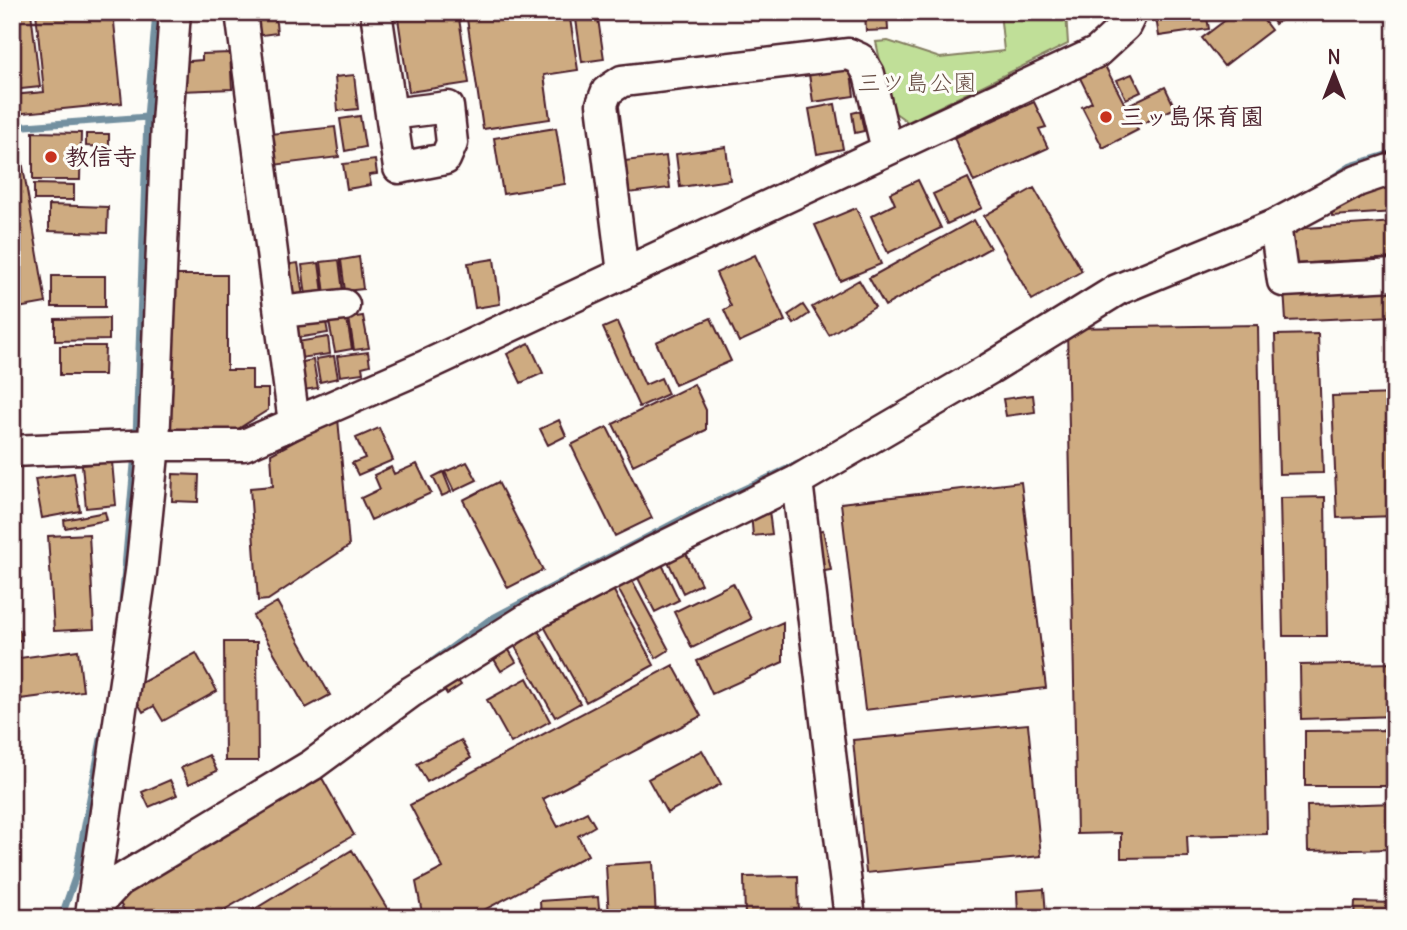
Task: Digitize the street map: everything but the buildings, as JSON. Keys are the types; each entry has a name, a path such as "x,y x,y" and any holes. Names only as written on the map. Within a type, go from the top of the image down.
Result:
{"street":[{"path":"91,914 141,572 154,445 167,123 175,12"},
{"path":"241,12 294,423"},
{"path":"376,12 391,114"},
{"path":"12,451 154,445 244,445 423,367 1097,52 1125,26 1132,12"},
{"path":"623,273 602,104 607,90 622,81 849,54 860,59 869,74 887,150"},
{"path":"91,914 119,881 312,765 411,692 542,610 797,481 989,369 1117,290 1275,225 1357,181 1395,168"},
{"path":"1275,225 1283,281 1395,275"},
{"path":"280,312 344,305"},
{"path":"797,481 850,918"}],"green space":[{"name":"三ツ島公園","path":"1000,12 1066,12 1068,44 908,122 891,110 876,42 888,41 940,58 1004,51"}],"waterway":[{"path":"136,438 147,117 156,12"},
{"path":"12,127 147,117"},
{"path":"1331,179 1351,166 1395,152"},
{"path":"122,602 135,453"},
{"path":"433,661 489,620 703,508 798,464"},
{"path":"61,918 75,878 102,734"},
{"path":"71,918 83,904"}],"place":[{"name":"三ッ島保育園","path":"1106,117"},
{"name":"教信寺","path":"51,157"}]}
